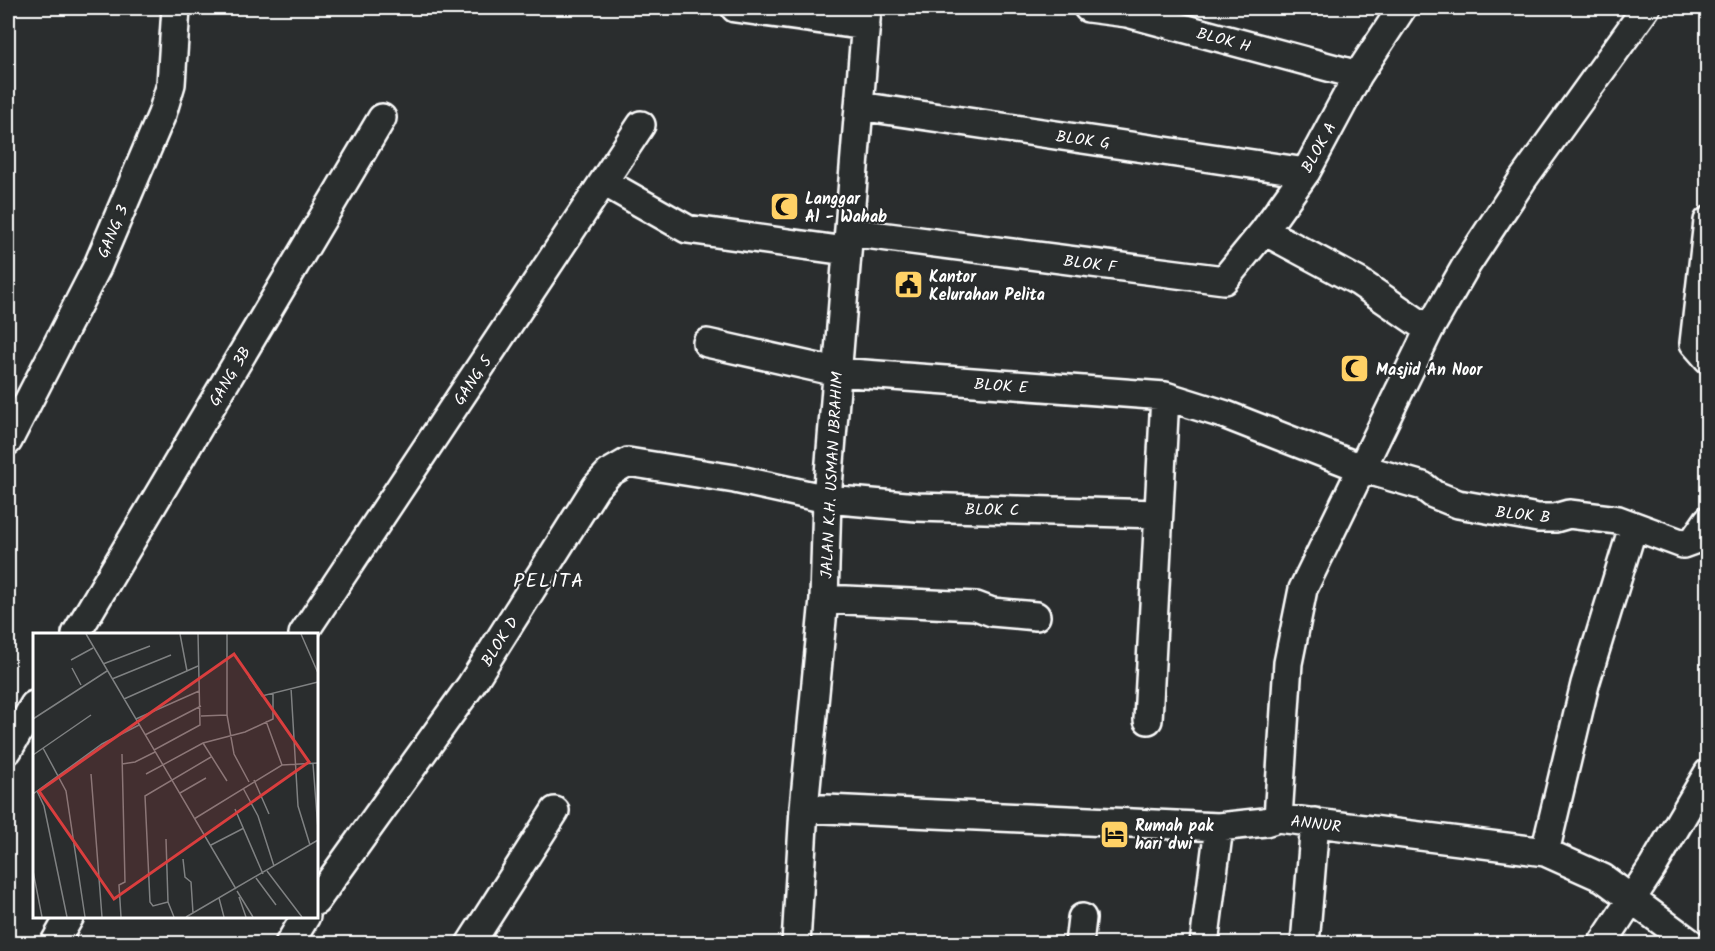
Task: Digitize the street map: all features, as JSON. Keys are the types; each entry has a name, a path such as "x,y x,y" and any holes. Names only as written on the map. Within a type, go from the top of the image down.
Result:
{"street":[{"name":"GANG 3","path":"8,441 97,267 162,114 171,84 176,8"},
{"path":"735,8 866,17"},
{"name":"BLOK H","path":"1088,8 1127,14 1358,75"},
{"name":"BLOK A","path":"1224,280 1264,231 1306,172 1358,75 1402,8"},
{"path":"1278,818 1288,663 1303,590 1429,330 1480,242 1646,8"},
{"name":"JALAN K.H. USMAN IBRAHIM","path":"796,944 804,808 824,599 827,499 866,17"},
{"name":"BLOK G","path":"860,106 1306,172"},
{"name":"GANG 3B","path":"77,633 382,118"},
{"name":"GANG 5","path":"304,633 641,126"},
{"name":"BLOK F","path":"604,182 687,229 847,242 1224,280"},
{"path":"1707,221 1694,343 1707,359"},
{"path":"1264,231 1359,282 1429,330"},
{"name":"BLOK E","path":"707,343 837,372 1165,396 1226,415 1364,468"},
{"path":"1148,720 1165,396"},
{"name":"BLOK D","path":"318,899 471,685 596,487 609,473 628,462 735,479 827,499"},
{"name":"BLOK B","path":"1364,468 1423,486 1433,494 1469,507 1538,518 1555,518 1569,514 1595,516 1618,520 1686,544 1707,520"},
{"name":"BLOK C","path":"827,499 917,507 1158,514"},
{"path":"1545,852 1585,684 1633,527"},
{"path":"824,599 976,606 992,612 1036,616"},
{"path":"8,750 33,707"},
{"path":"1602,944 1707,773"},
{"name":"ANNUR","path":"804,808 1219,827 1265,822 1278,818 1545,852 1603,878 1692,944"},
{"path":"470,944 555,811"},
{"path":"1305,944 1315,822"},
{"path":"1204,944 1219,827"},
{"path":"54,944 69,918"},
{"path":"289,944 305,918"}],"place":[{"name":"Langgar Al - Wahab","path":"784,207"},
{"name":"Kantor Kelurahan Pelita","path":"908,285"},
{"name":"Masjid An Noor","path":"1355,369"},
{"name":"Rumah pak hari dwi","path":"1114,834"}],"district":[{"name":"PELITA","path":"549,580"}]}
